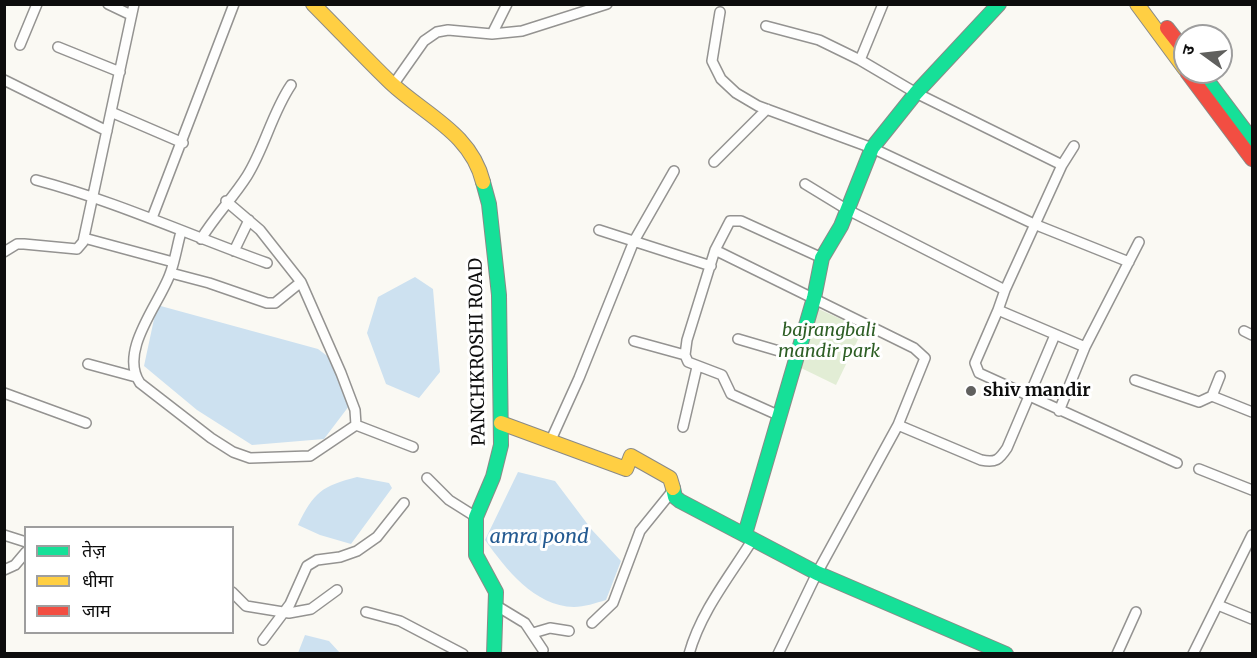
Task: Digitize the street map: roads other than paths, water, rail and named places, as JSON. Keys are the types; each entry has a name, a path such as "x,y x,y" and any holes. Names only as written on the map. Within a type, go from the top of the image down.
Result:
{"street":[{"path":"20,45 37,4"},
{"path":"108,4 131,15"},
{"path":"4,252 17,244 76,249 84,238 134,4"},
{"path":"152,218 183,143 234,4"},
{"name":"PANCHKROSHI ROAD","path":"313,4 393,85 456,133 480,169 489,204 499,295 501,445 476,517 476,555 495,592 497,606 494,654"},
{"path":"492,34 507,4"},
{"path":"393,85 424,41 437,32 448,30 492,34 522,32 607,4"},
{"path":"860,60 883,4"},
{"path":"689,654 711,602 721,591 749,536 796,356 814,298 822,258 841,226 872,148 916,93 999,4"},
{"path":"1137,4 1173,50"},
{"path":"1149,4 1173,35"},
{"path":"720,12 712,44 714,70 736,93 766,109 872,148 1034,224 1129,262"},
{"path":"766,26 819,40 860,60 916,93 1062,165"},
{"path":"58,47 120,72"},
{"path":"4,80 107,130"},
{"path":"1199,84 1252,159"},
{"path":"1201,84 1252,140"},
{"path":"201,239 226,201 246,177 271,121 291,85"},
{"path":"714,162 766,109"},
{"path":"111,112 183,143"},
{"path":"1074,146 1062,165 1034,224 975,363 975,369 1059,411 1177,463"},
{"path":"550,442 619,284 634,241 674,171"},
{"path":"36,180 152,218 181,232 267,263"},
{"path":"805,184 846,209 1005,290"},
{"path":"226,201 260,230 301,282 342,373 355,410 356,425"},
{"path":"234,251 249,220"},
{"path":"780,416 737,398 731,394 722,375 688,362 685,356 687,340 715,250 730,221 741,221 822,258"},
{"path":"599,230 711,266"},
{"path":"136,376 135,351 141,330 171,273 181,232"},
{"path":"84,238 173,262"},
{"path":"1059,411 1085,347 1139,242"},
{"path":"715,250 922,352 924,362 898,425 818,573 778,654"},
{"path":"171,273 267,303 275,303 301,282"},
{"path":"998,310 1085,347"},
{"path":"898,425 981,460 994,462 1007,448 1055,334"},
{"path":"738,339 796,356"},
{"path":"634,341 685,356"},
{"path":"88,364 136,376 211,438 233,452 250,458 310,456 356,425"},
{"path":"683,426 697,367"},
{"path":"1135,380 1199,402 1212,396 1220,376"},
{"path":"4,393 86,423"},
{"path":"1212,396 1252,412"},
{"path":"501,423 627,469 631,456 670,478 675,497 680,501 818,573 1006,654"},
{"path":"356,425 413,447"},
{"path":"1199,469 1252,490"},
{"path":"427,478 449,500 476,517"},
{"path":"592,623 613,603 640,531 674,489"},
{"path":"263,640 284,613 307,566 316,560 340,557 357,551 377,537 404,503"},
{"path":"4,535 24,541"},
{"path":"1193,654 1252,535"},
{"path":"4,570 15,565 24,554"},
{"path":"234,594 246,606 284,613 311,609 337,590"},
{"path":"1218,604 1252,619"},
{"path":"497,606 525,623 543,650"},
{"path":"366,612 400,621 463,654"},
{"path":"1117,654 1136,612"},
{"path":"533,633 550,628 569,631"}],"water":[{"path":"415,277 433,289 440,372 419,398 386,384 367,333 378,297"},
{"path":"157,305 318,349 334,361 349,406 324,439 252,445 197,410 144,366"},
{"name":"amra pond","path":"518,472 555,481 592,530 621,561 606,600 574,607 546,600 522,584 485,540"},
{"path":"357,477 389,483 392,488 351,544 320,535 298,525 309,505 320,492 327,487"},
{"path":"305,635 329,641 340,653 298,653"}],"place":[{"name":"shiv mandir","path":"971,391"}],"park label":[{"name":"bajrangbali mandir park","path":"829,341"}]}
